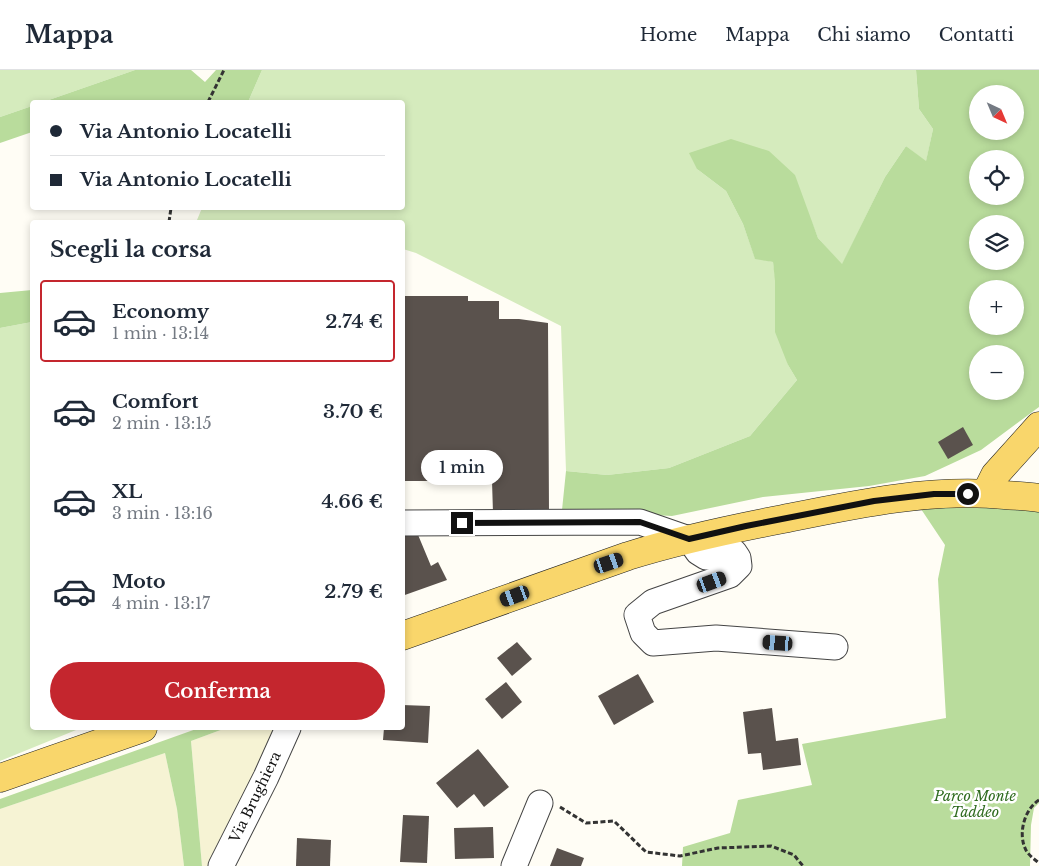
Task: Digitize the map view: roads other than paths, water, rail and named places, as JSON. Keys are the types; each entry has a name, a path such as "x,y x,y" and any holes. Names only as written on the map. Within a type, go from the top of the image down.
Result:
{"main road":[{"path":"986,493 995,475 1039,426"},
{"path":"405,635 628,556 746,526 874,501 934,494 986,493 1039,498"},
{"path":"0,778 137,730"}],"street":[{"path":"405,523 640,522 689,539 698,552 706,557 734,552 738,558 739,566 730,576 654,602 637,615 643,633 653,643 716,638 835,647"},
{"name":"Via Brughiera","path":"221,866 266,777 287,730"},
{"path":"514,866 540,803"}],"park label":[{"name":"Parco Monte Taddeo","path":"975,804"}]}
